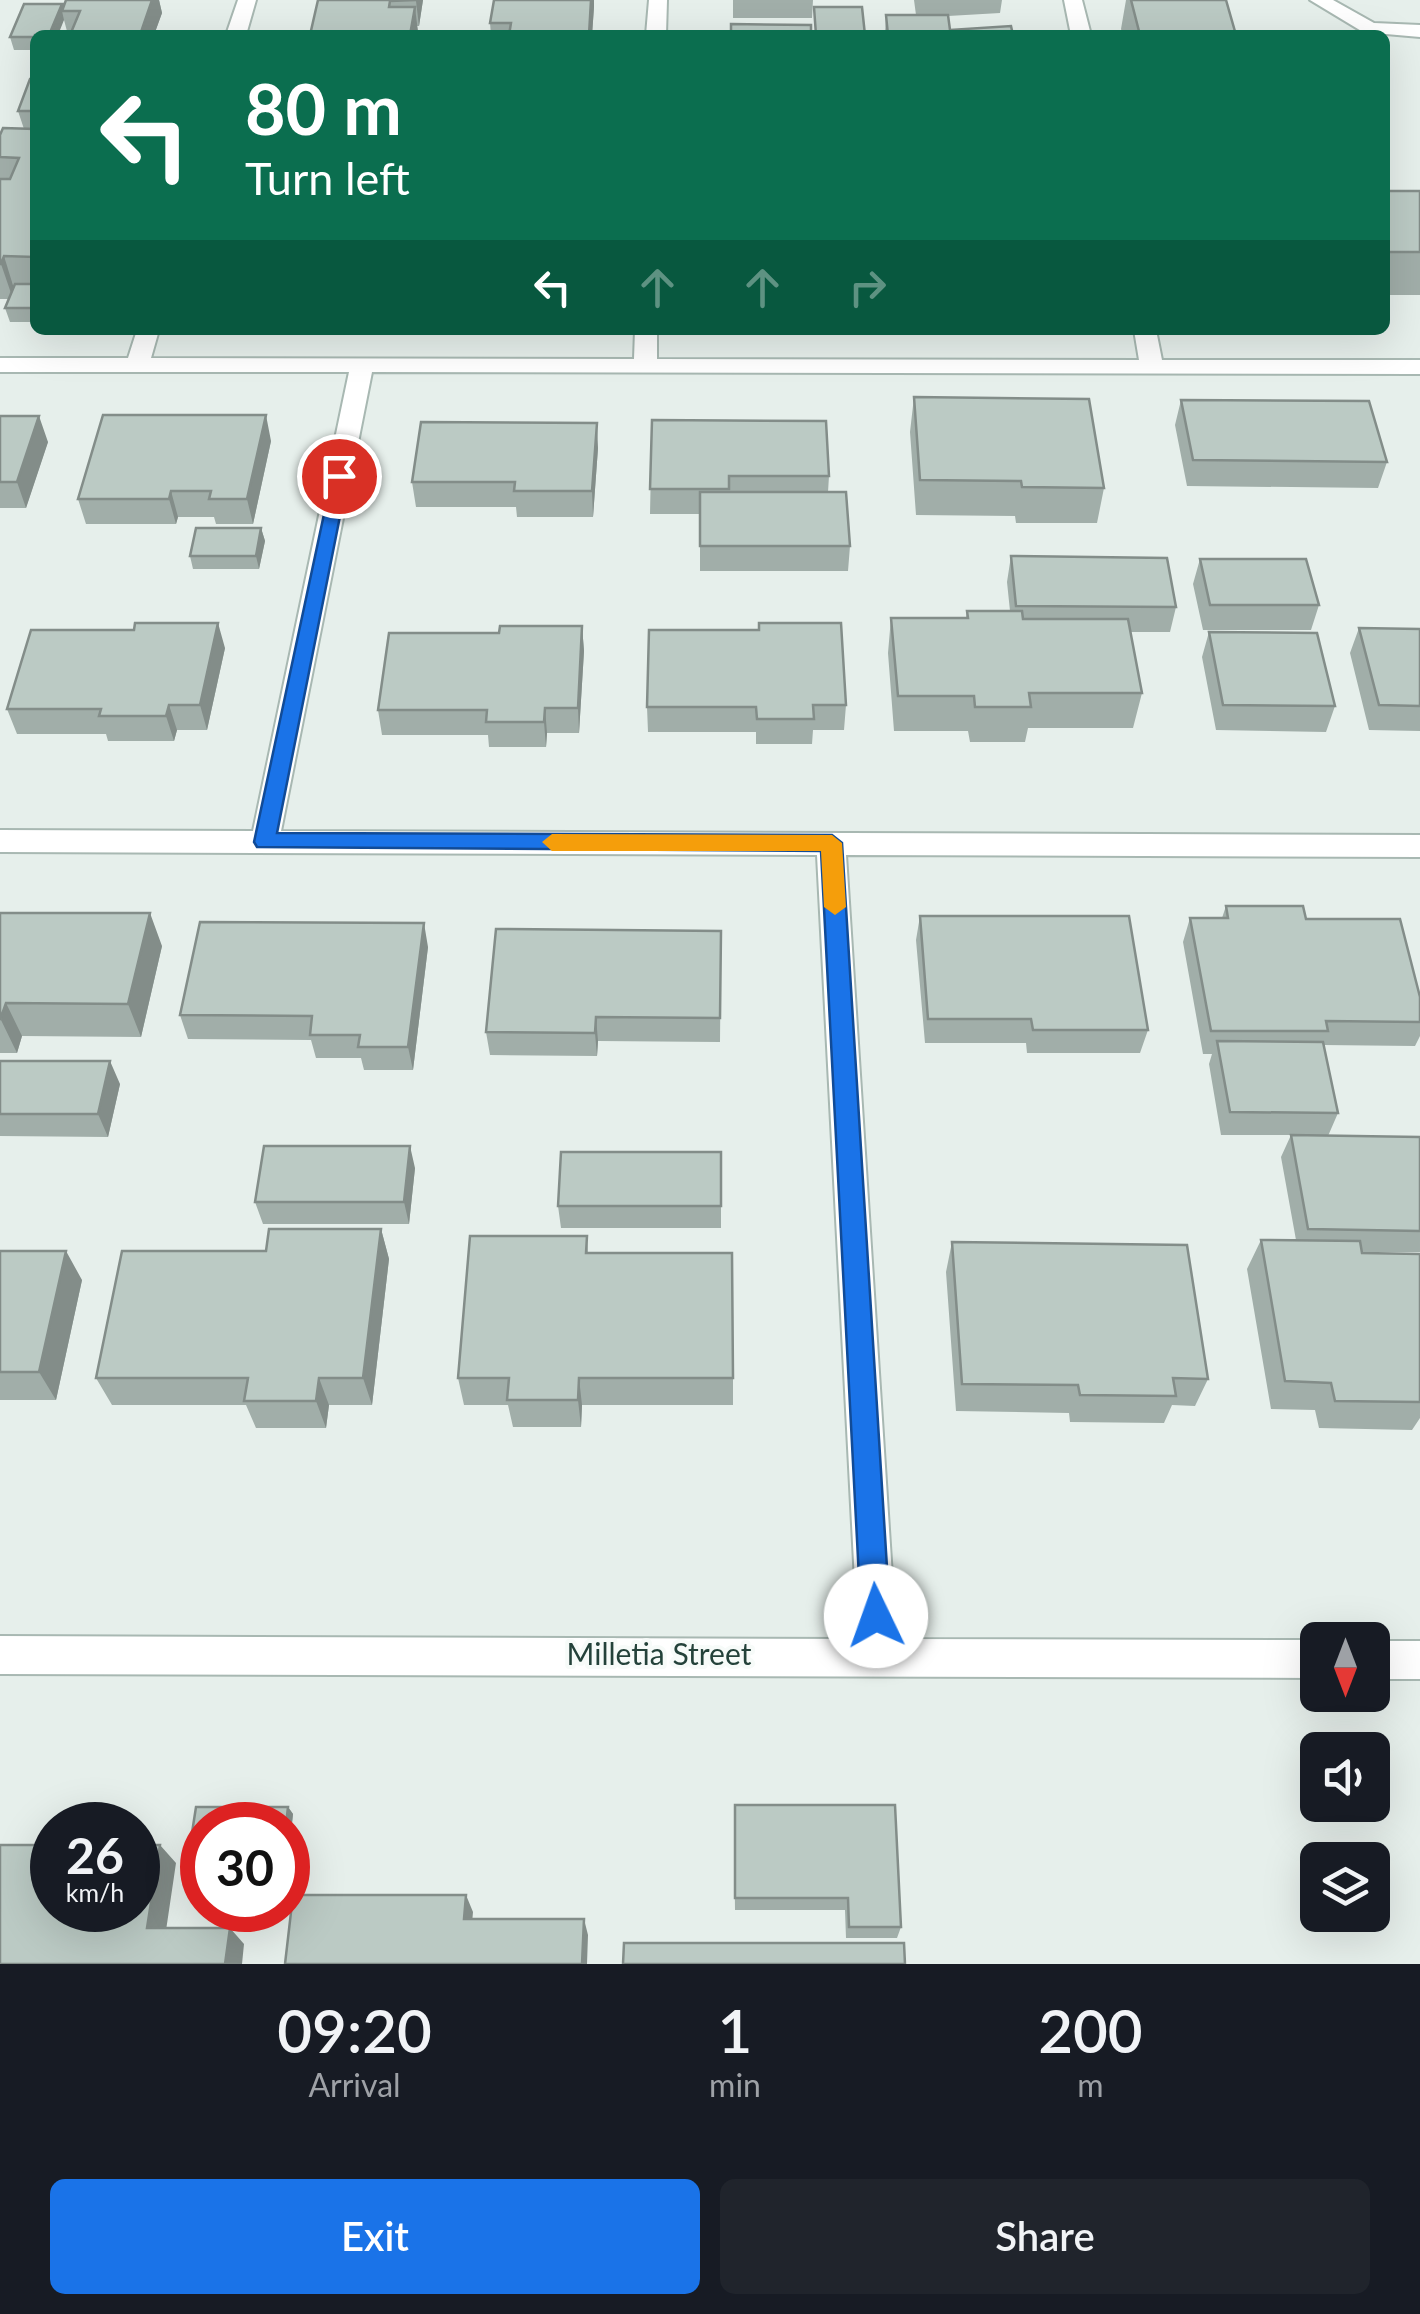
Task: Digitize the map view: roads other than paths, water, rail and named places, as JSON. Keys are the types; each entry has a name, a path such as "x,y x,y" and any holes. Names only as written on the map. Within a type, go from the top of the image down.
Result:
{"street":[{"path":"238,30 247,0"},
{"path":"656,30 658,0"},
{"path":"1073,0 1080,30"},
{"path":"1319,0 1370,28 1420,31"},
{"path":"137,366 146,335"},
{"path":"644,366 646,335"},
{"path":"1145,335 1152,366"},
{"path":"0,366 1420,367"},
{"path":"264,842 362,367"},
{"path":"0,841 1420,846"},
{"path":"832,843 878,1655"},
{"name":"Milletia Street","path":"0,1655 1300,1659"},
{"path":"1390,1660 1420,1660"}]}
